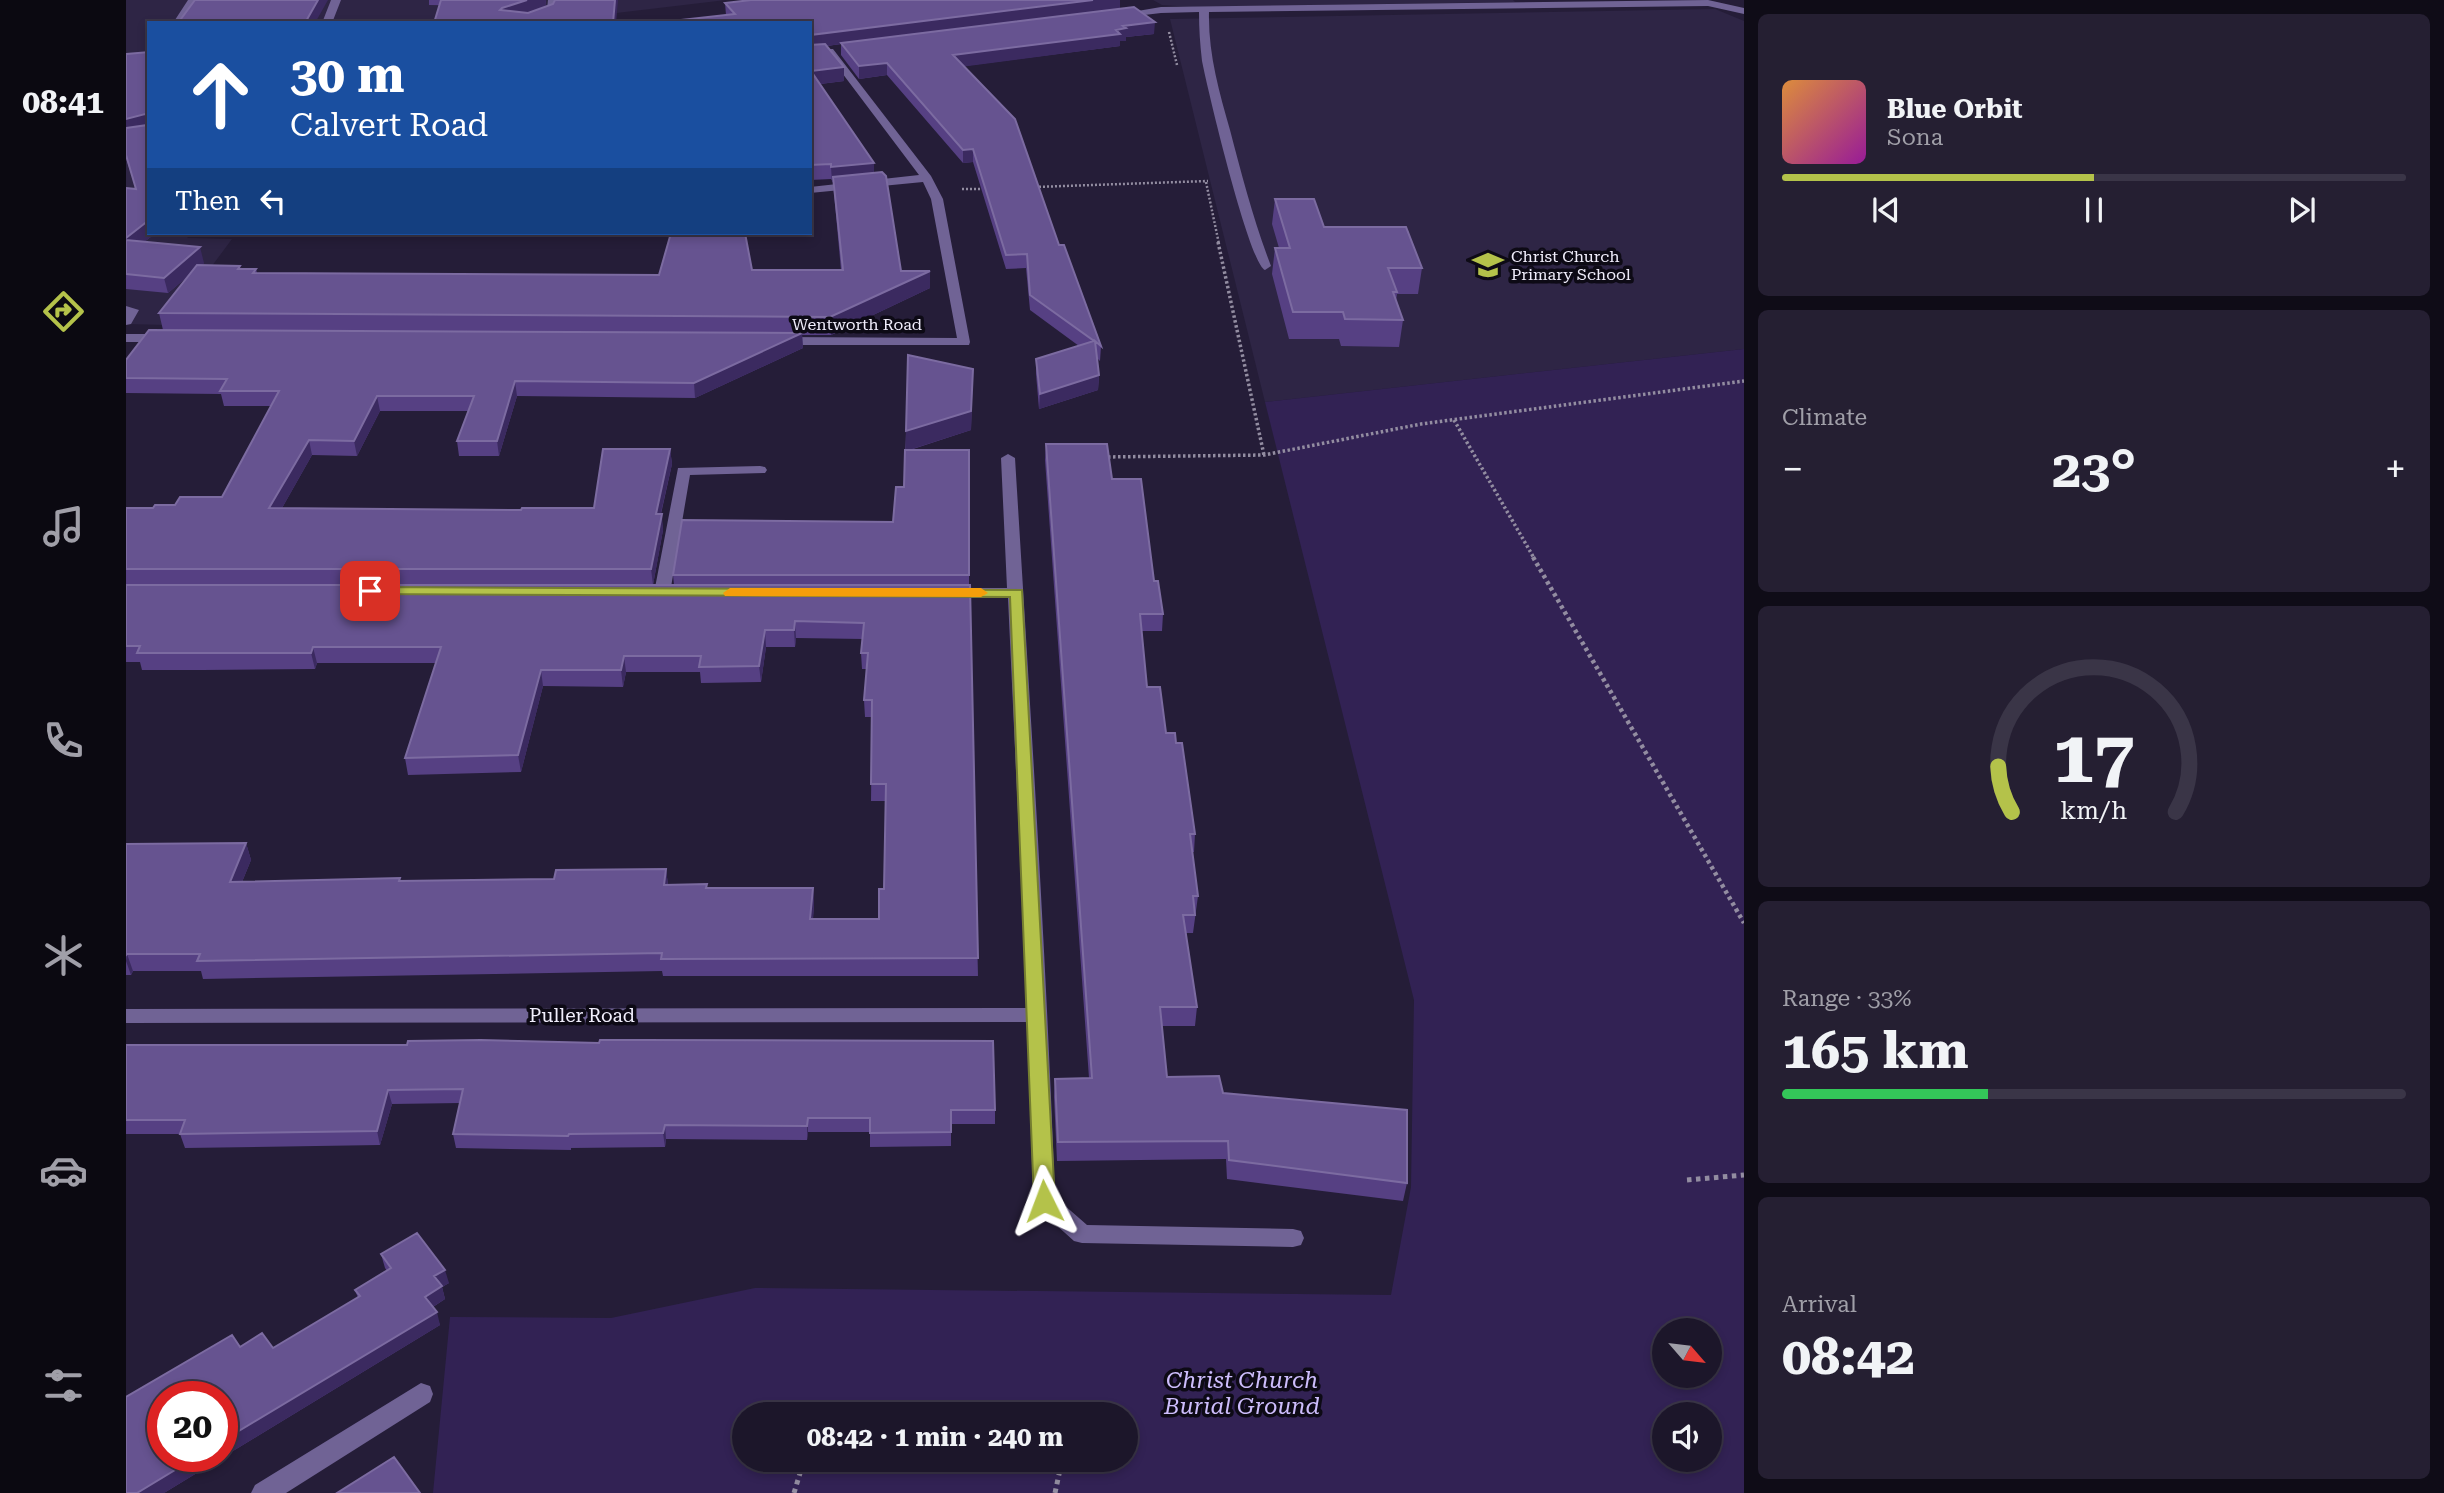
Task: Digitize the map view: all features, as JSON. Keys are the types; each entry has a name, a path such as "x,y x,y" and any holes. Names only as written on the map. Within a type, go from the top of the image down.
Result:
{"street":[{"path":"179,21 193,0"},
{"path":"328,21 336,0"},
{"path":"526,21 551,12 553,0"},
{"path":"1173,10 1185,0"},
{"path":"1727,7 1740,0"},
{"path":"1106,17 1173,10 1381,4 1708,3 1744,11"},
{"path":"1204,11 1203,33 1208,69 1237,181 1265,266"},
{"name":"Wentworth Road","path":"772,341 964,342 937,199 930,184 825,52 844,49"},
{"path":"812,190 930,184"},
{"path":"126,310 133,310 126,321"},
{"path":"126,338 181,338"},
{"path":"1008,457 1038,1015 1044,1201 1082,1234 1293,1238"},
{"path":"662,593 683,471 760,470"},
{"path":"935,593 1017,593"},
{"name":"Puller Road","path":"126,1016 1038,1015"},
{"path":"264,1493 421,1394"}],"path":[{"path":"1205,181 1228,286 1243,374 1264,455"},
{"path":"1028,187 1237,181"},
{"path":"930,184 987,188"},
{"path":"1102,457 1264,455 1454,420 1744,381"},
{"path":"1454,420 1744,923"},
{"path":"1687,1180 1744,1175"},
{"path":"794,1493 800,1472"},
{"path":"1055,1493 1059,1472"}],"shaded area":[{"path":"126,0 726,0 549,21 147,21 147,65 126,67"},
{"path":"1153,0 1515,2 1191,7 1162,5"},
{"name":"Christ Church Primary School","path":"1715,9 1744,21 1744,349 1265,402 1170,19"},
{"path":"126,145 147,225 147,235 232,239 168,325 126,324"}],"green space":[{"name":"Christ Church Burial Ground","path":"1744,349 1744,1493 433,1493 450,1317 611,1318 755,1288 1391,1295 1411,1187 1414,1000 1265,402"}],"building":[{"path":"195,0 318,0 306,21 179,21"},
{"path":"441,0 527,0 500,10 528,13 553,4 555,0 615,0 613,21 435,21"},
{"path":"751,0 1093,0 812,35 812,21 672,21 735,14 725,3"},
{"path":"1134,7 1155,22 1123,26 1126,28 1116,30 1120,34 953,55 1015,119 1059,245 1064,245 1101,346 1095,341 1099,375 1040,394 1036,359 1094,341 1030,295 1027,254 1006,255 973,149 963,150 887,63 859,66 841,43"},
{"path":"825,44 844,67 812,71 812,45"},
{"path":"147,52 147,116 145,114 126,119 126,54"},
{"path":"812,72 874,163 831,167 831,164 812,165"},
{"path":"147,125 147,222 126,238 126,188 136,189 126,155 126,128"},
{"path":"882,172 886,176 901,271 930,271 830,317 159,313 197,265 240,266 238,269 256,269 253,273 659,275 670,235 745,235 752,270 843,270 833,177"},
{"path":"1275,199 1314,199 1324,227 1406,227 1422,268 1388,268 1403,320 1345,319 1343,312 1293,312 1275,248 1290,248"},
{"path":"126,240 200,247 164,278 126,274"},
{"path":"149,330 802,333 694,383 515,381 497,441 457,441 474,396 377,396 354,441 309,440 269,508 594,508 603,449 670,449 656,514 662,514 651,569 126,569 126,508 175,505 180,497 222,497 279,391 220,391 227,379 126,378 126,360"},
{"path":"908,355 973,369 971,411 906,431"},
{"path":"1046,444 1107,444 1112,479 1141,479 1154,581 1158,581 1163,614 1140,614 1147,687 1160,687 1166,733 1175,733 1176,743 1182,743 1195,834 1190,834 1198,896 1193,896 1195,915 1183,915 1197,1007 1160,1007 1167,1077 1219,1076 1223,1093 1407,1110 1407,1183 1229,1160 1228,1141 1058,1142 1055,1079 1092,1078"},
{"path":"905,450 969,450 969,575 673,575 682,520 893,522 896,487 904,487"},
{"path":"126,585 970,585 978,958 661,959 662,953 197,961 200,954 126,955 126,844 246,843 230,882 400,878 399,881 554,879 556,870 666,869 664,885 707,884 706,888 813,888 810,919 879,919 879,889 884,889 886,784 871,784 872,700 864,700 868,653 861,653 864,623 795,621 794,630 765,630 759,666 699,667 701,656 624,656 621,670 541,670 518,755 405,758 441,647 313,647 311,653 137,653 140,646 126,646"},
{"path":"600,1040 993,1041 995,1110 951,1110 951,1132 870,1133 870,1118 808,1118 807,1126 665,1125 663,1133 568,1136 453,1134 463,1089 388,1090 377,1131 180,1134 185,1120 126,1120 126,1045 407,1045 408,1041 599,1043"},
{"path":"417,1233 445,1270 434,1276 442,1286 425,1297 437,1312 238,1431 238,1381 153,1381 232,1335 240,1347 262,1333 273,1348 360,1296 355,1290 391,1268 381,1254"},
{"path":"147,1385 147,1472 172,1472 137,1493 126,1493 126,1397"},
{"path":"394,1457 420,1493 337,1493"}],"slow traffic":[{"path":"730,593 981,593"}],"place":[{"name":"Christ Church Primary School","path":"1488,265"}],"route":[{"path":"370,591 1017,593 1038,1015 1044,1201"}]}
